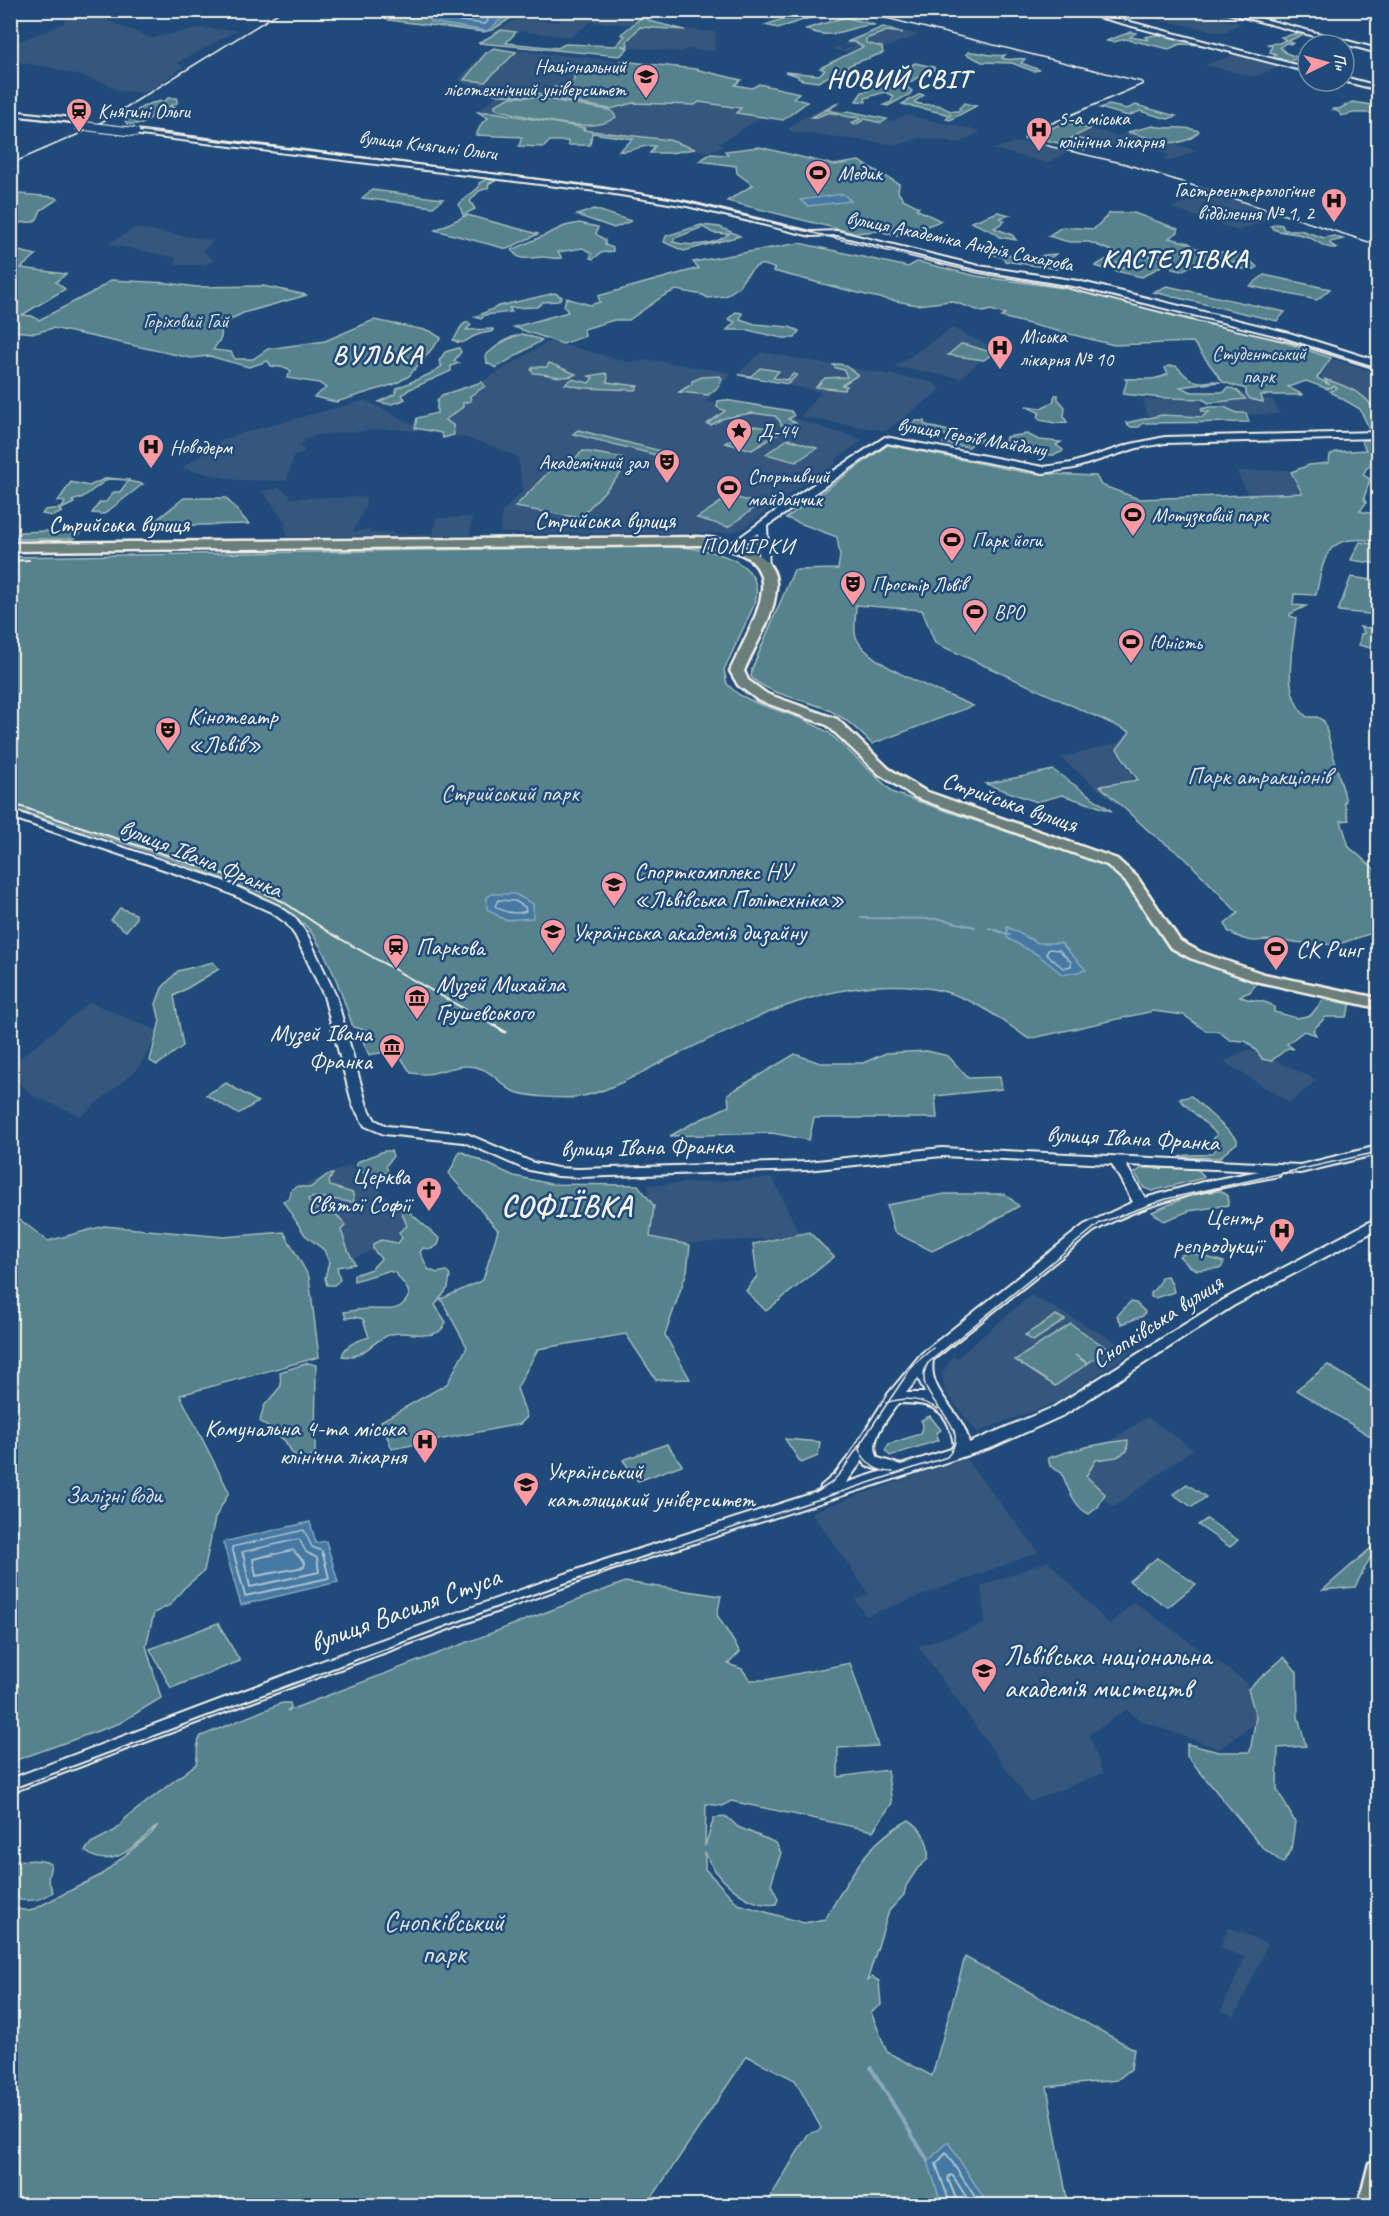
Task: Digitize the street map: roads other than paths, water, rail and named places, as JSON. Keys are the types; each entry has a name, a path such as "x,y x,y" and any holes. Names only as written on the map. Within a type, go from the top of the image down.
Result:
{"main road":[{"path":"1074,10 1296,67"},
{"path":"1220,10 1378,51"},
{"path":"1356,82 1378,88"},
{"name":"вулиця Княгині Ольги","path":"10,113 639,189 698,200 837,233"},
{"name":"вулиця Княгині Ольги","path":"10,118 79,123"},
{"name":"вулиця Княгині Ольги","path":"373,158 624,193 687,204 811,234"},
{"path":"769,223 786,221"},
{"path":"802,225 811,234"},
{"name":"вулиця Академіка Андрія Сахарова","path":"811,234 837,233 987,270 1078,284 1286,335 1378,364"},
{"name":"вулиця Героїв Майдану","path":"732,547 885,440 1043,470 1065,468 1158,440 1378,435"},
{"path":"762,525 765,569"},
{"name":"Стрийська вулиця","path":"10,547 699,541 732,547 752,557 765,569 771,582 769,600 737,671 739,679 751,692 814,713 832,722 862,752 905,787 929,798 1112,862 1132,880 1175,944 1195,955 1260,978 1378,1003"},
{"name":"вулиця Івана Франка","path":"10,813 217,883 275,909 290,920 301,934 330,996 360,1106 370,1123 384,1130 467,1138 530,1166 557,1172 578,1173 807,1166 942,1152 1300,1169 1378,1150"},
{"path":"1116,1160 1141,1204"},
{"path":"1208,1164 1215,1175 1215,1184"},
{"path":"822,1494 841,1478 855,1460 893,1398 926,1358 1089,1228 1141,1204 1215,1184 1300,1169"},
{"name":"Снопківська вулиця","path":"958,1451 987,1443 1059,1412 1228,1303 1378,1223"},
{"path":"822,1494 958,1451 962,1445 959,1426 940,1403 927,1382 923,1364 926,1358"},
{"path":"893,1398 924,1398 940,1403"},
{"path":"867,1440 866,1450 872,1462 882,1467 901,1470"},
{"name":"вулиця Василя Стуса","path":"10,1786 502,1602 822,1494"},
{"path":"1370,2205 1378,2171"}],"water":[{"path":"484,10 497,16 522,11 505,16 487,31 431,22 427,14 429,11"},
{"name":"Медик","path":"843,194 851,201 808,206 800,200"},
{"path":"492,894 515,894 533,904 533,918 505,920 487,909 487,897"},
{"path":"1007,927 1038,943 1061,943 1086,970 1063,975 1038,955 1007,938"},
{"path":"310,1522 316,1543 326,1541 338,1582 241,1605 223,1542"},
{"path":"948,2142 987,2203 984,2205 948,2205 939,2197 928,2161"}],"waterway":[{"path":"861,918 940,919 975,927"},
{"path":"989,928 1010,935"},
{"path":"871,2068 928,2161"}],"tram line":[{"path":"854,10 1142,82 1143,84 1029,133 1024,138 1052,147 1126,164 1378,245"},
{"path":"10,116 509,175 666,197 978,273 1067,288 1194,321 1289,342 1378,370"},
{"path":"647,1556 947,1457 954,1444 954,1432 926,1388 924,1376 928,1363 1100,1223 1166,1199 1378,1152"},
{"path":"888,1403 913,1365 933,1348"},
{"path":"888,1403 913,1400 938,1409"},
{"path":"815,1493 831,1483 842,1471 888,1403"},
{"path":"861,1443 859,1450 869,1463 882,1471 893,1472"},
{"path":"10,1790 503,1605 652,1554"}],"railway":[{"path":"10,164 79,134 107,119 283,10"},
{"path":"10,561 29,560"},
{"path":"10,803 223,874 282,901 330,933 498,1028"},
{"path":"495,1026 505,1032"}],"place":[{"name":"Національний лісотехнічний університет","path":"646,100"},
{"name":"Княгині Ольги","path":"79,134"},
{"name":"5-а міська клінічна лікарня","path":"1039,153"},
{"name":"Медик","path":"818,196"},
{"name":"Гастроентерологічне відділення № 1, 2","path":"1334,224"},
{"name":"Міська лікарня № 10","path":"1000,371"},
{"name":"Д-44","path":"739,454"},
{"name":"Новодерм","path":"151,470"},
{"name":"Академічний зал","path":"667,485"},
{"name":"Спортивний майданчик","path":"729,511"},
{"name":"Мотузковий парк","path":"1133,538"},
{"name":"Парк йоги","path":"952,563"},
{"name":"Простір Львів","path":"853,607"},
{"name":"ВРО","path":"975,635"},
{"name":"Юність","path":"1131,665"},
{"name":"Кінотеатр «Львів»","path":"168,753"},
{"name":"Спорткомплекс НУ «Львівська Політехніка»","path":"614,908"},
{"name":"Українська академія дизайну","path":"553,955"},
{"name":"Паркова","path":"396,970"},
{"name":"СК Ринг","path":"1276,972"},
{"name":"Музей Михайла Грушевського","path":"417,1021"},
{"name":"Музей Івана Франка","path":"392,1070"},
{"name":"Церква Святої Софії","path":"429,1213"},
{"name":"Центр репродукції","path":"1282,1254"},
{"name":"Комунальна 4-та міська клінічна лікарня","path":"425,1465"},
{"name":"Український католицький університет","path":"526,1508"},
{"name":"Львівська національна академія мистецтв","path":"984,1694"}],"district":[{"name":"НОВИЙ СВІТ","path":"899,78"},
{"name":"КАСТЕЛІВКА","path":"1175,258"},
{"name":"ВУЛЬКА","path":"378,354"},
{"name":"ПОМІРКИ","path":"748,546"},
{"name":"СОФІЇВКА","path":"567,1206"}],"park label":[{"name":"Горіховий Гай","path":"186,321"},
{"name":"Студентський парк","path":"1259,364"},
{"name":"Парк атракціонів","path":"1259,776"},
{"name":"Стрийський парк","path":"510,793"},
{"name":"Залізні води","path":"114,1495"},
{"name":"Снопківський парк","path":"444,1937"}]}
